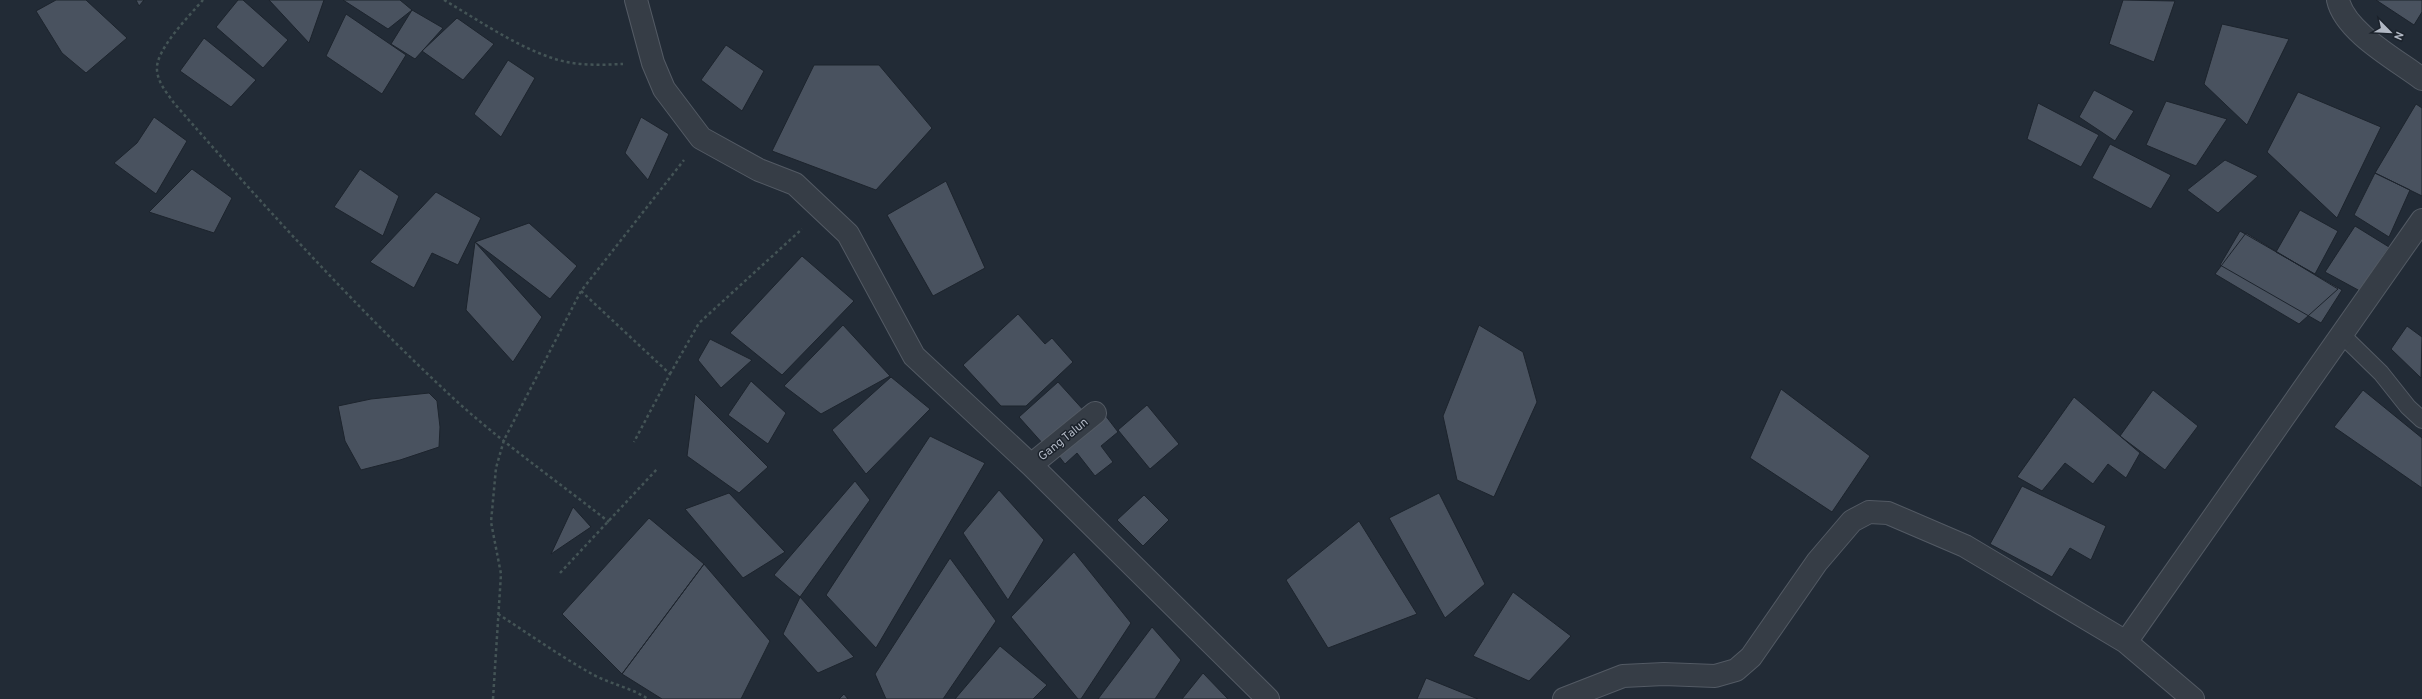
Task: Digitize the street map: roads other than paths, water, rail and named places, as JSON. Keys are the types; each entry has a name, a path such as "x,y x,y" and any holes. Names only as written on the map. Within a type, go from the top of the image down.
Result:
{"street":[{"path":"636,0 653,63 664,89 701,138 759,170 795,184 848,234 914,356 1031,465 1268,699"},
{"path":"2338,0 2342,12 2355,29 2422,79"},
{"path":"2126,642 2422,220"},
{"name":"Gang Talun","path":"1031,465 1095,413"},
{"path":"1564,699 1623,676 1664,674 1715,676 1736,670 1751,657 1817,562 1852,521 1869,512 1888,513 1965,546 2126,642 2193,699"}],"lane":[{"path":"2342,335 2381,373 2408,407 2422,420"}]}
